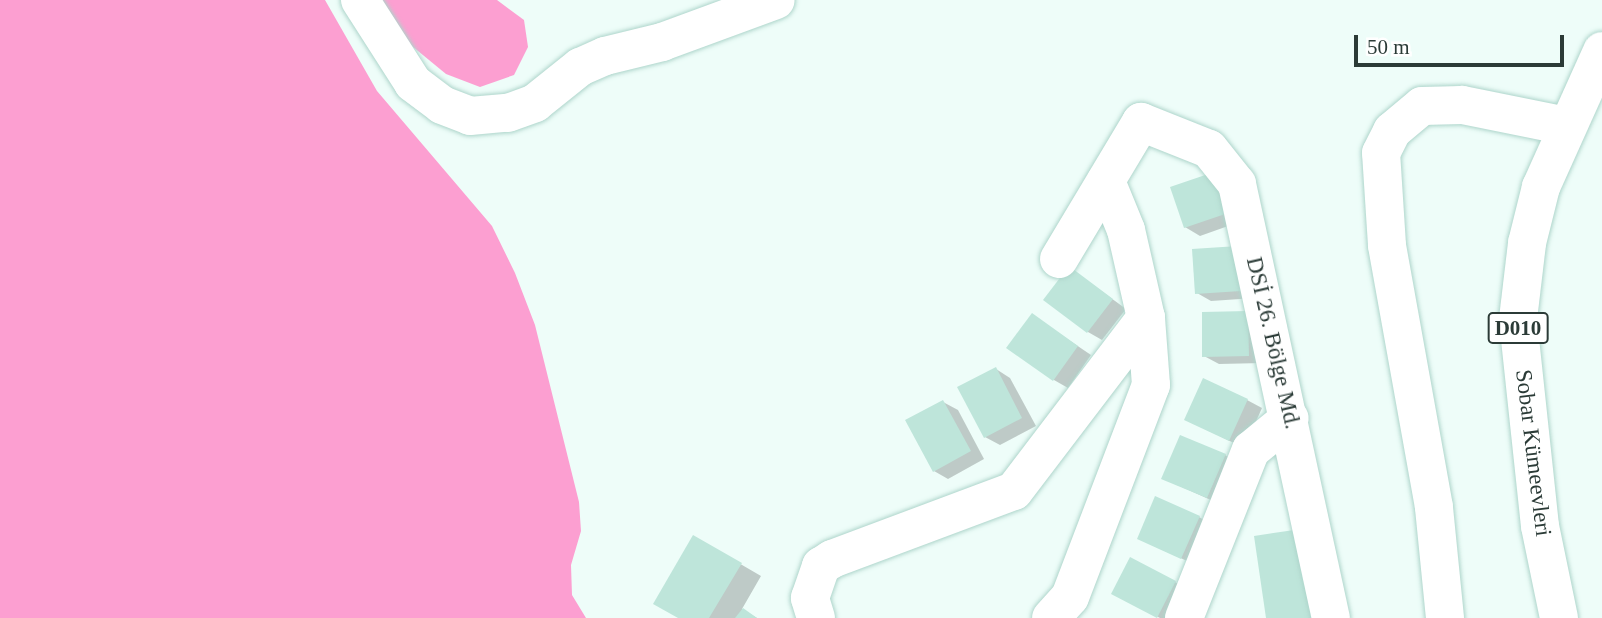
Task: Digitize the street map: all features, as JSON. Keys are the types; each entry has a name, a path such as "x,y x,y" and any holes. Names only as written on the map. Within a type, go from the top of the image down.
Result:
{"street":[{"path":"360,0 413,83 442,106 470,116 508,113 534,103 580,66 605,56 662,43 776,0"},
{"name":"Sobar Kümeevleri","path":"1559,618 1540,526 1518,319 1527,243 1541,187 1566,126 1602,51"},
{"path":"1445,618 1434,507 1387,245 1381,153 1392,131 1422,106 1462,105 1566,126"},
{"name":"DSİ 26. Bölge Md.","path":"1106,181 1141,122 1209,149 1237,184 1290,418 1331,618"},
{"path":"1059,260 1106,181"},
{"path":"1051,618 1070,597 1151,385 1146,318 1126,230 1106,181"},
{"path":"816,618 810,598 821,566 832,559 1014,491 1146,318"},
{"path":"1184,618 1251,450 1290,418"}],"shaded area":[{"path":"0,0 325,0 377,91 492,226 515,273 535,325 579,502 581,531 571,565 572,595 586,618 0,618"},
{"path":"381,0 497,0 524,20 528,47 514,75 480,87 446,74 401,37"}],"building":[{"path":"1217,171 1231,212 1184,228 1170,187"},
{"path":"1238,246 1241,291 1195,294 1192,249"},
{"path":"1069,266 1113,299 1087,333 1043,300"},
{"path":"1248,311 1249,356 1202,357 1202,312"},
{"path":"1032,313 1078,346 1053,381 1006,348"},
{"path":"996,367 1022,418 984,438 957,387"},
{"path":"1203,378 1248,399 1229,441 1184,420"},
{"path":"943,400 971,451 933,472 905,420"},
{"path":"1180,435 1226,454 1207,498 1161,479"},
{"path":"1155,496 1200,516 1181,559 1137,539"},
{"path":"1301,529 1314,618 1266,618 1254,536"},
{"path":"693,535 742,563 709,618 678,618 653,604"},
{"path":"1130,557 1176,581 1157,618 1111,594"},
{"path":"743,608 757,618 735,618"}]}
